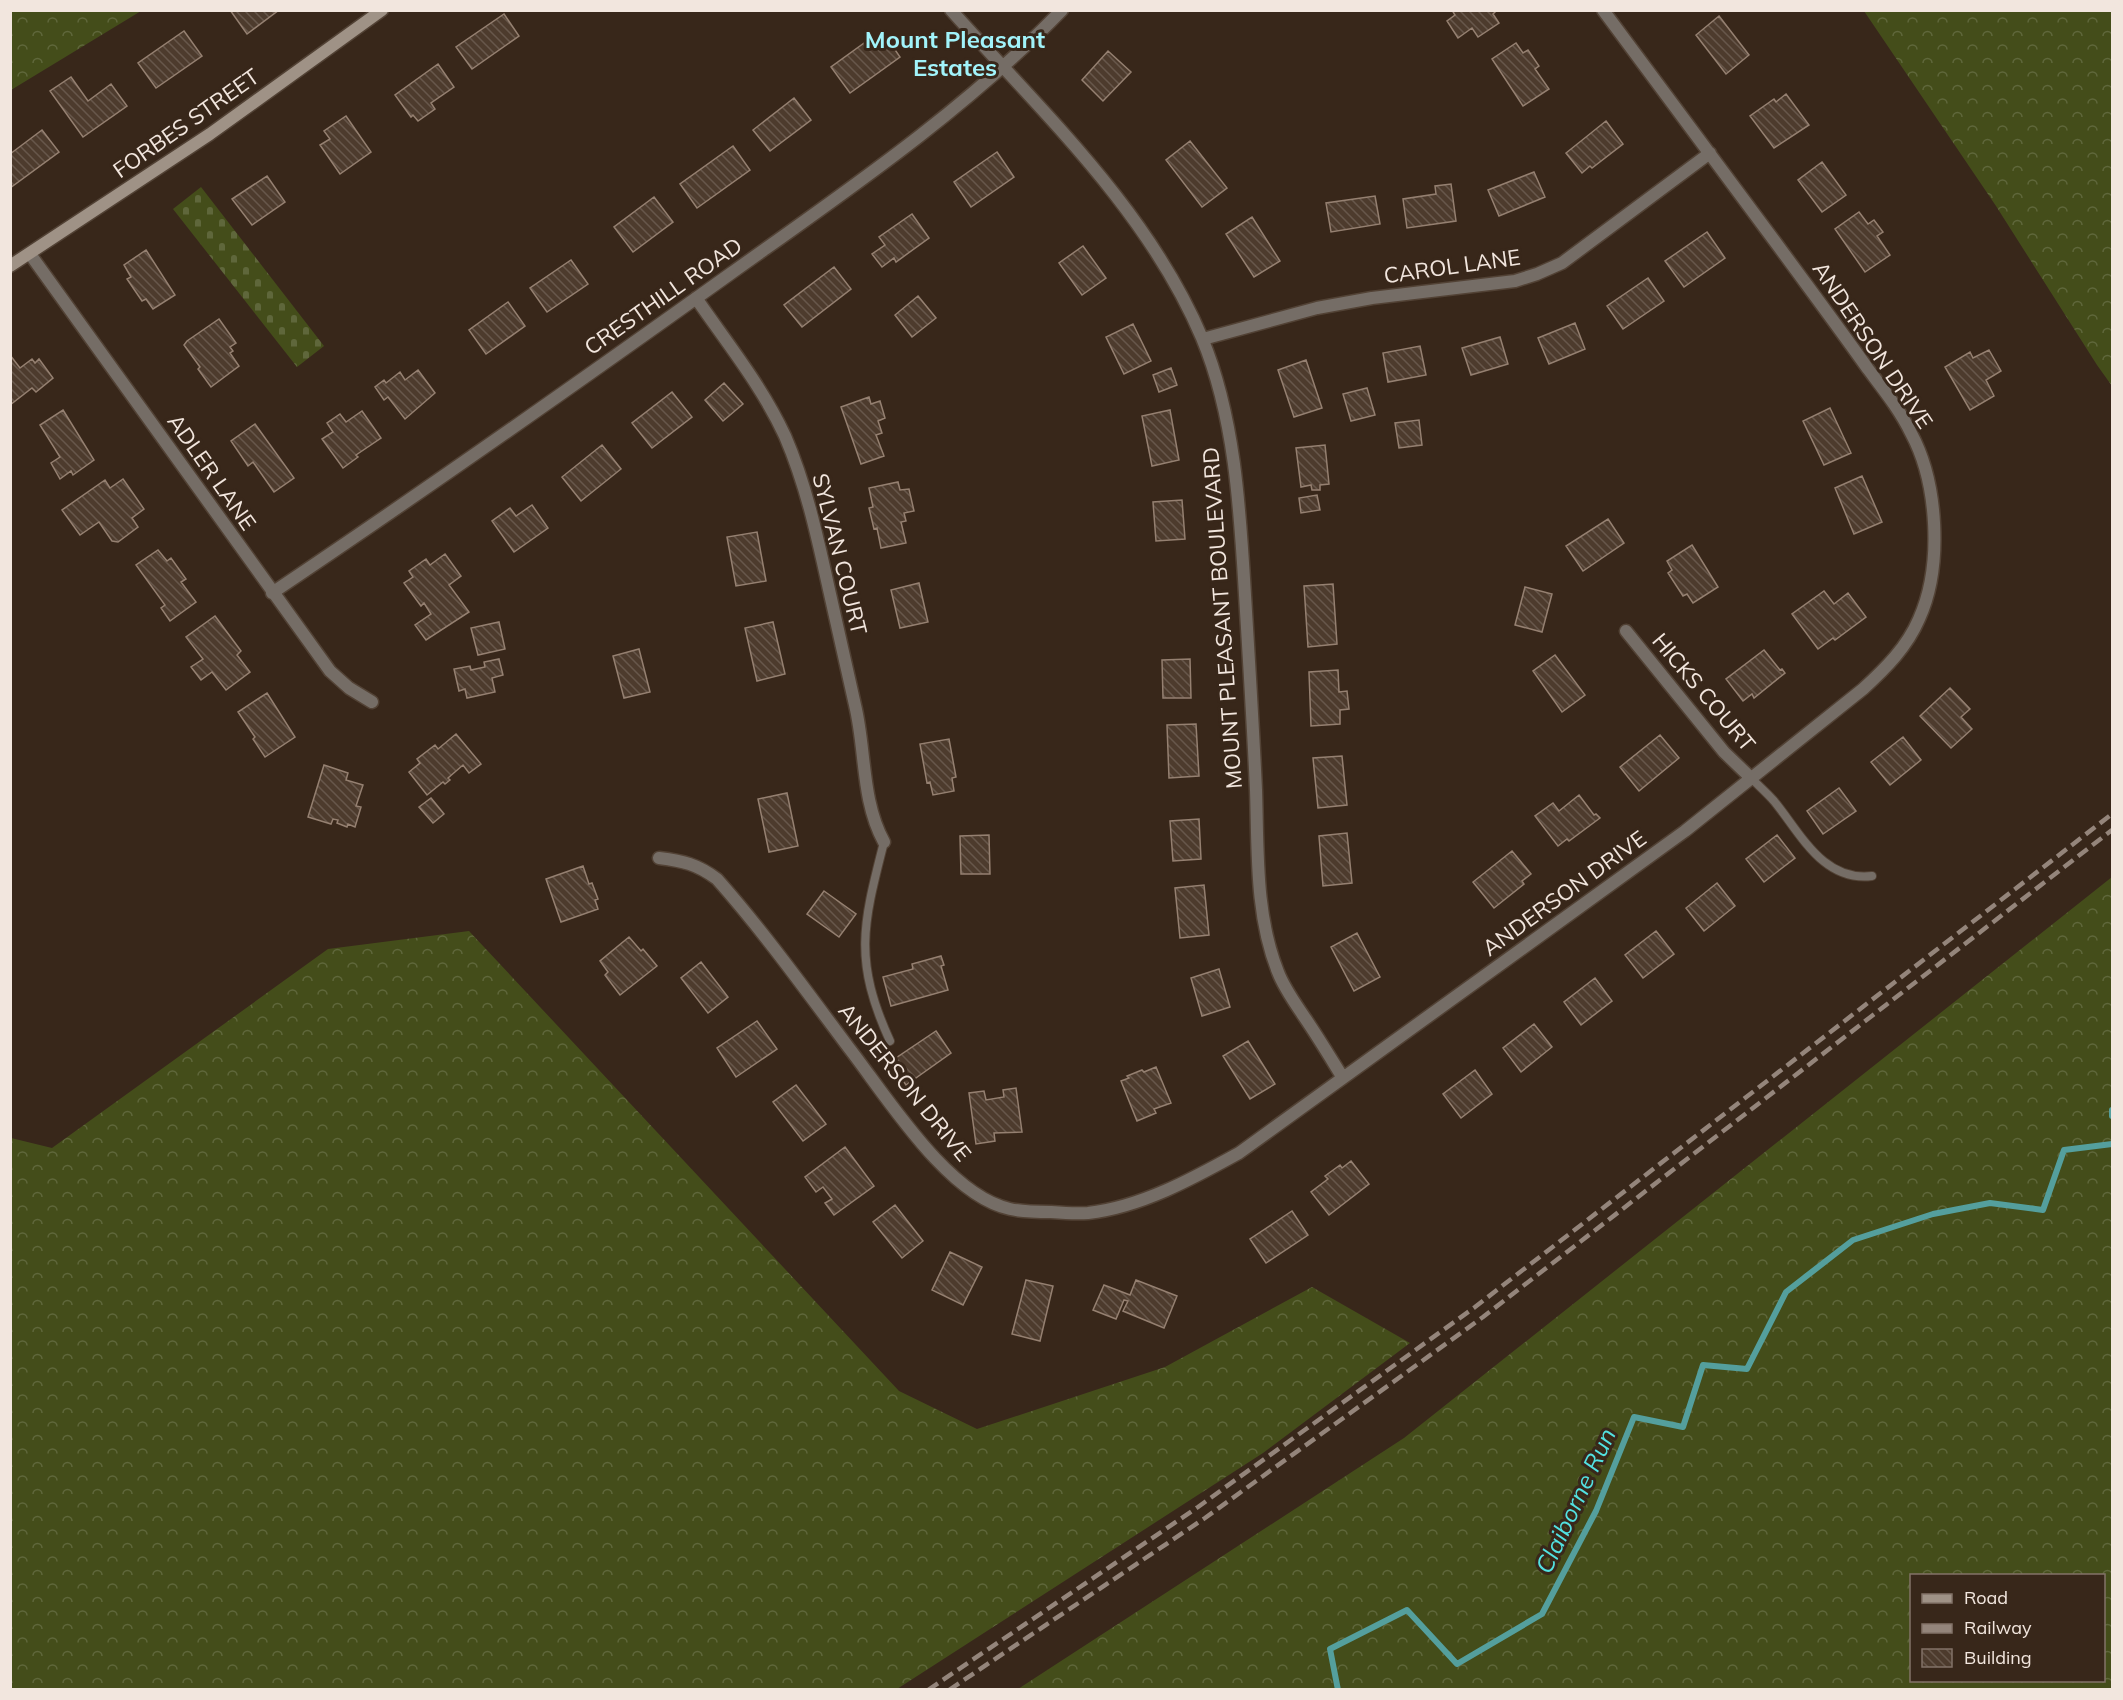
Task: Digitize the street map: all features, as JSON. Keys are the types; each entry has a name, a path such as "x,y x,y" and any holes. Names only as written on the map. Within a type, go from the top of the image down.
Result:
{"street":[{"name":"FORBES STREET","path":"10,266 210,134 382,10"},
{"name":"MOUNT PLEASANT BOULEVARD","path":"951,10 1087,161 1136,223 1177,287 1203,339 1216,379 1229,435 1238,499 1253,726 1260,891 1266,932 1278,972 1343,1077"},
{"name":"CRESTHILL ROAD","path":"272,593 408,502 878,168 972,95 1062,10"},
{"name":"ANDERSON DRIVE","path":"659,858 682,861 702,868 717,879 924,1146 967,1188 983,1199 1009,1209 1086,1213 1122,1206 1150,1196 1197,1176 1239,1154 1684,831 1886,669 1905,645 1919,619 1928,596 1933,561 1934,534 1931,499 1924,465 1912,433 1837,325 1603,10"},
{"name":"CAROL LANE","path":"1203,339 1317,308 1372,298 1515,281 1537,274 1562,263 1710,153"},
{"name":"ADLER LANE","path":"30,254 330,671 349,688 372,702"},
{"name":"SYLVAN COURT","path":"696,298 760,390 784,435 803,483 812,512 856,707 871,808 884,842"},
{"name":"HICKS COURT","path":"1626,631 1724,752 1751,778"}],"lane":[{"path":"1751,778 1772,798 1819,859 1849,876 1872,876"},
{"path":"884,842 869,899 865,938 870,990 877,1013 890,1041"}],"green space":[{"path":"11,10 141,10 141,11 11,90"},
{"path":"1864,11 2112,11 2112,386 1996,206"},
{"path":"201,187 324,346 297,367 173,209"},
{"path":"2112,877 2112,1689 1018,1689 1404,1438"},
{"path":"469,931 899,1391 977,1429 1165,1367 1312,1287 1410,1343 1263,1453 897,1689 11,1689 11,1138 52,1148 328,949"}],"building":[{"path":"230,10 279,10 247,34"},
{"path":"1452,10 1497,10 1493,14 1499,23 1478,37 1472,28 1458,38 1447,21 1455,15"},
{"path":"504,14 519,36 472,69 456,47"},
{"path":"1719,16 1749,55 1726,74 1696,35"},
{"path":"184,31 202,56 156,88 138,63"},
{"path":"885,35 900,57 850,93 831,67 871,38 874,43"},
{"path":"1516,43 1523,53 1528,50 1539,66 1535,69 1549,89 1523,106 1492,59"},
{"path":"1108,51 1131,72 1103,101 1082,80"},
{"path":"438,64 454,87 431,103 435,109 418,121 413,115 411,117 395,95"},
{"path":"71,77 88,101 111,84 127,106 83,137 50,91"},
{"path":"1786,94 1809,125 1774,148 1750,116 1774,99 1776,102"},
{"path":"794,98 811,120 770,151 753,130"},
{"path":"346,116 371,152 340,174 320,145 330,139 324,131"},
{"path":"1606,121 1623,144 1582,173 1566,153"},
{"path":"42,130 59,152 10,188 10,154"},
{"path":"1190,141 1227,188 1202,207 1166,160"},
{"path":"733,146 750,170 697,208 680,184"},
{"path":"997,152 1014,177 971,207 954,182"},
{"path":"1822,162 1846,195 1822,212 1798,180"},
{"path":"1534,172 1545,197 1499,216 1488,190"},
{"path":"267,176 285,202 252,225 232,199"},
{"path":"1451,184 1456,221 1407,228 1403,199 1436,194 1435,186"},
{"path":"1375,196 1380,224 1331,232 1326,203"},
{"path":"654,197 673,222 633,252 614,227"},
{"path":"1859,212 1868,224 1874,220 1883,232 1877,236 1890,255 1865,272 1835,229"},
{"path":"912,214 929,238 896,262 894,258 882,267 872,254 885,245 879,237"},
{"path":"1252,217 1280,261 1254,277 1226,234"},
{"path":"1707,232 1725,258 1684,287 1665,261"},
{"path":"1083,246 1106,278 1082,295 1059,263"},
{"path":"146,250 175,295 153,309 146,299 142,301 127,279 131,277 124,265"},
{"path":"571,260 588,284 547,312 530,288"},
{"path":"834,267 851,289 802,327 784,305"},
{"path":"1648,278 1664,301 1623,329 1607,306"},
{"path":"918,296 936,318 912,337 895,315"},
{"path":"508,302 525,326 486,354 469,330"},
{"path":"219,319 236,343 230,347 233,351 230,353 239,366 211,387 184,345"},
{"path":"1575,323 1585,349 1549,364 1538,338"},
{"path":"1133,324 1151,361 1124,374 1106,337"},
{"path":"1500,337 1508,364 1471,375 1462,348"},
{"path":"1420,346 1426,375 1388,382 1383,353"},
{"path":"1989,350 2001,371 1986,380 1994,396 1970,410 1945,367 1970,352 1973,358"},
{"path":"10,355 20,368 32,359 35,363 39,359 53,378 36,392 32,388 10,405"},
{"path":"1306,360 1322,408 1294,417 1278,370"},
{"path":"1171,368 1177,385 1159,392 1153,375"},
{"path":"418,370 435,393 405,419 388,397 384,400 375,387 384,380 386,383 400,372 405,380"},
{"path":"724,383 743,404 723,421 705,400"},
{"path":"1367,388 1375,415 1351,421 1343,394"},
{"path":"672,392 692,417 652,448 632,423"},
{"path":"869,397 871,404 880,401 885,418 878,421 882,433 876,435 884,456 861,464 841,407"},
{"path":"1830,408 1851,453 1824,465 1803,421"},
{"path":"63,410 94,460 73,475 71,471 60,479 51,463 60,457 40,425"},
{"path":"1170,410 1179,460 1152,466 1142,416"},
{"path":"362,411 381,438 356,455 358,457 343,468 322,439 333,432 327,423 340,414 346,422"},
{"path":"1419,420 1422,445 1399,448 1395,423"},
{"path":"255,424 294,478 274,492 253,462 248,466 231,441"},
{"path":"602,445 621,469 581,501 562,477"},
{"path":"1325,445 1329,484 1320,485 1320,490 1312,490 1311,485 1301,487 1296,448"},
{"path":"1862,476 1882,522 1854,534 1835,488"},
{"path":"123,479 144,509 132,518 138,527 118,542 112,541 99,522 80,535 62,510 105,480 110,488"},
{"path":"898,482 900,490 909,489 914,511 904,513 906,521 901,522 906,543 881,548 877,528 874,529 869,508 873,507 869,488"},
{"path":"1317,495 1320,510 1301,513 1299,498"},
{"path":"1182,500 1185,539 1156,541 1153,502"},
{"path":"532,505 548,528 514,552 492,521 510,508 516,516"},
{"path":"1608,519 1624,543 1583,571 1566,546"},
{"path":"757,532 766,581 736,586 727,537"},
{"path":"1692,545 1718,587 1693,603 1687,594 1683,596 1668,573 1672,570 1667,561"},
{"path":"158,550 167,561 171,558 186,579 181,582 196,602 170,621 161,608 165,605 136,565"},
{"path":"445,554 461,576 449,585 469,612 426,640 415,625 431,614 424,603 421,606 404,583 413,577 409,571 426,559 430,565"},
{"path":"919,583 928,622 900,628 891,590"},
{"path":"1333,584 1337,644 1308,647 1304,586"},
{"path":"1525,587 1552,594 1542,632 1515,625"},
{"path":"1824,591 1834,604 1848,593 1866,617 1835,640 1833,638 1818,649 1792,614"},
{"path":"215,616 241,651 237,655 250,672 226,690 212,672 201,680 191,667 203,659 186,637"},
{"path":"499,622 505,649 478,655 471,628"},
{"path":"773,622 785,674 757,681 745,628"},
{"path":"639,649 650,692 624,698 613,656"},
{"path":"1764,650 1785,673 1754,698 1752,694 1743,701 1726,679"},
{"path":"1555,655 1585,695 1562,712 1533,671"},
{"path":"499,659 503,675 492,678 495,692 467,698 465,689 459,691 454,669 470,666 471,670 485,667 484,662"},
{"path":"1190,659 1191,698 1163,698 1162,660"},
{"path":"1338,670 1339,692 1347,691 1349,709 1340,710 1340,724 1311,726 1309,672"},
{"path":"1950,688 1970,709 1961,717 1972,729 1951,748 1920,716"},
{"path":"267,693 295,737 265,757 238,712"},
{"path":"1196,724 1199,776 1169,778 1167,725"},
{"path":"456,734 481,764 469,773 463,765 448,778 450,780 445,784 443,782 427,795 409,772 420,763 417,759 435,745 438,749"},
{"path":"1660,735 1679,758 1639,791 1620,767"},
{"path":"1903,737 1921,760 1890,785 1871,762"},
{"path":"949,739 956,777 952,778 954,791 933,795 930,782 927,783 920,744"},
{"path":"1342,756 1347,805 1318,808 1313,758"},
{"path":"324,765 348,773 346,780 363,785 356,806 361,807 355,827 337,823 338,820 333,819 331,824 308,817"},
{"path":"1839,788 1856,811 1823,834 1807,811"},
{"path":"787,793 798,846 769,852 758,799"},
{"path":"1579,795 1594,815 1600,818 1569,841 1567,839 1558,846 1535,816 1553,803 1559,811"},
{"path":"431,798 444,814 433,823 419,807"},
{"path":"1199,819 1201,859 1173,861 1170,821"},
{"path":"1347,833 1352,883 1323,886 1319,836"},
{"path":"989,835 990,874 961,874 960,836"},
{"path":"1777,835 1795,858 1764,882 1746,859"},
{"path":"1512,851 1531,874 1522,881 1524,884 1494,908 1473,882"},
{"path":"583,866 589,884 592,883 598,899 595,900 598,909 561,922 546,879"},
{"path":"1717,883 1735,906 1704,931 1686,908"},
{"path":"1204,885 1209,935 1180,938 1175,888"},
{"path":"824,891 856,914 839,937 807,914"},
{"path":"1656,931 1674,954 1643,978 1625,955"},
{"path":"1357,933 1380,977 1354,991 1331,947"},
{"path":"629,937 657,966 620,995 605,975 608,972 600,961"},
{"path":"941,956 944,965 941,966 948,990 891,1006 883,977 913,969 912,964"},
{"path":"701,962 728,997 708,1013 681,978"},
{"path":"1219,969 1230,1007 1202,1016 1191,978"},
{"path":"1595,978 1612,1001 1581,1025 1564,1002"},
{"path":"757,1021 777,1049 736,1077 717,1048"},
{"path":"1534,1024 1552,1047 1521,1072 1503,1048"},
{"path":"936,1031 951,1053 906,1085 890,1062"},
{"path":"1248,1041 1275,1084 1250,1099 1223,1056"},
{"path":"1156,1067 1171,1103 1154,1109 1156,1113 1137,1121 1121,1081 1142,1070 1144,1072"},
{"path":"1475,1070 1492,1094 1461,1118 1443,1094"},
{"path":"796,1085 826,1124 803,1141 773,1102"},
{"path":"1016,1088 1022,1132 994,1133 995,1141 976,1144 969,1093 984,1091 986,1100 1004,1097 1003,1090"},
{"path":"845,1147 874,1186 834,1215 825,1203 832,1199 823,1187 816,1192 805,1177"},
{"path":"1351,1161 1369,1184 1329,1215 1311,1192 1328,1179 1325,1176 1340,1165 1342,1168"},
{"path":"895,1205 923,1241 902,1258 873,1222"},
{"path":"1292,1211 1308,1235 1266,1263 1250,1239"},
{"path":"950,1252 982,1267 963,1305 932,1290"},
{"path":"1026,1280 1053,1286 1040,1341 1012,1334"},
{"path":"1136,1280 1177,1296 1164,1328 1123,1311 1128,1301 1124,1300 1116,1319 1093,1310 1104,1285 1130,1295"}],"waterway":[{"name":"Claiborne Run","path":"2112,1110 2112,1116"},
{"name":"Claiborne Run","path":"1338,1690 1330,1649 1407,1610 1457,1664 1542,1614 1596,1511 1634,1417 1683,1427 1703,1365 1747,1369 1786,1292 1853,1240 1933,1214 1990,1203 2043,1210 2064,1150 2112,1144"}],"railway":[{"path":"928,1690 1198,1507 1475,1307 2112,814"},
{"path":"949,1690 1205,1518 1483,1317 2112,830"}],"district":[{"name":"Mount Pleasant Estates","path":"955,54"}]}
